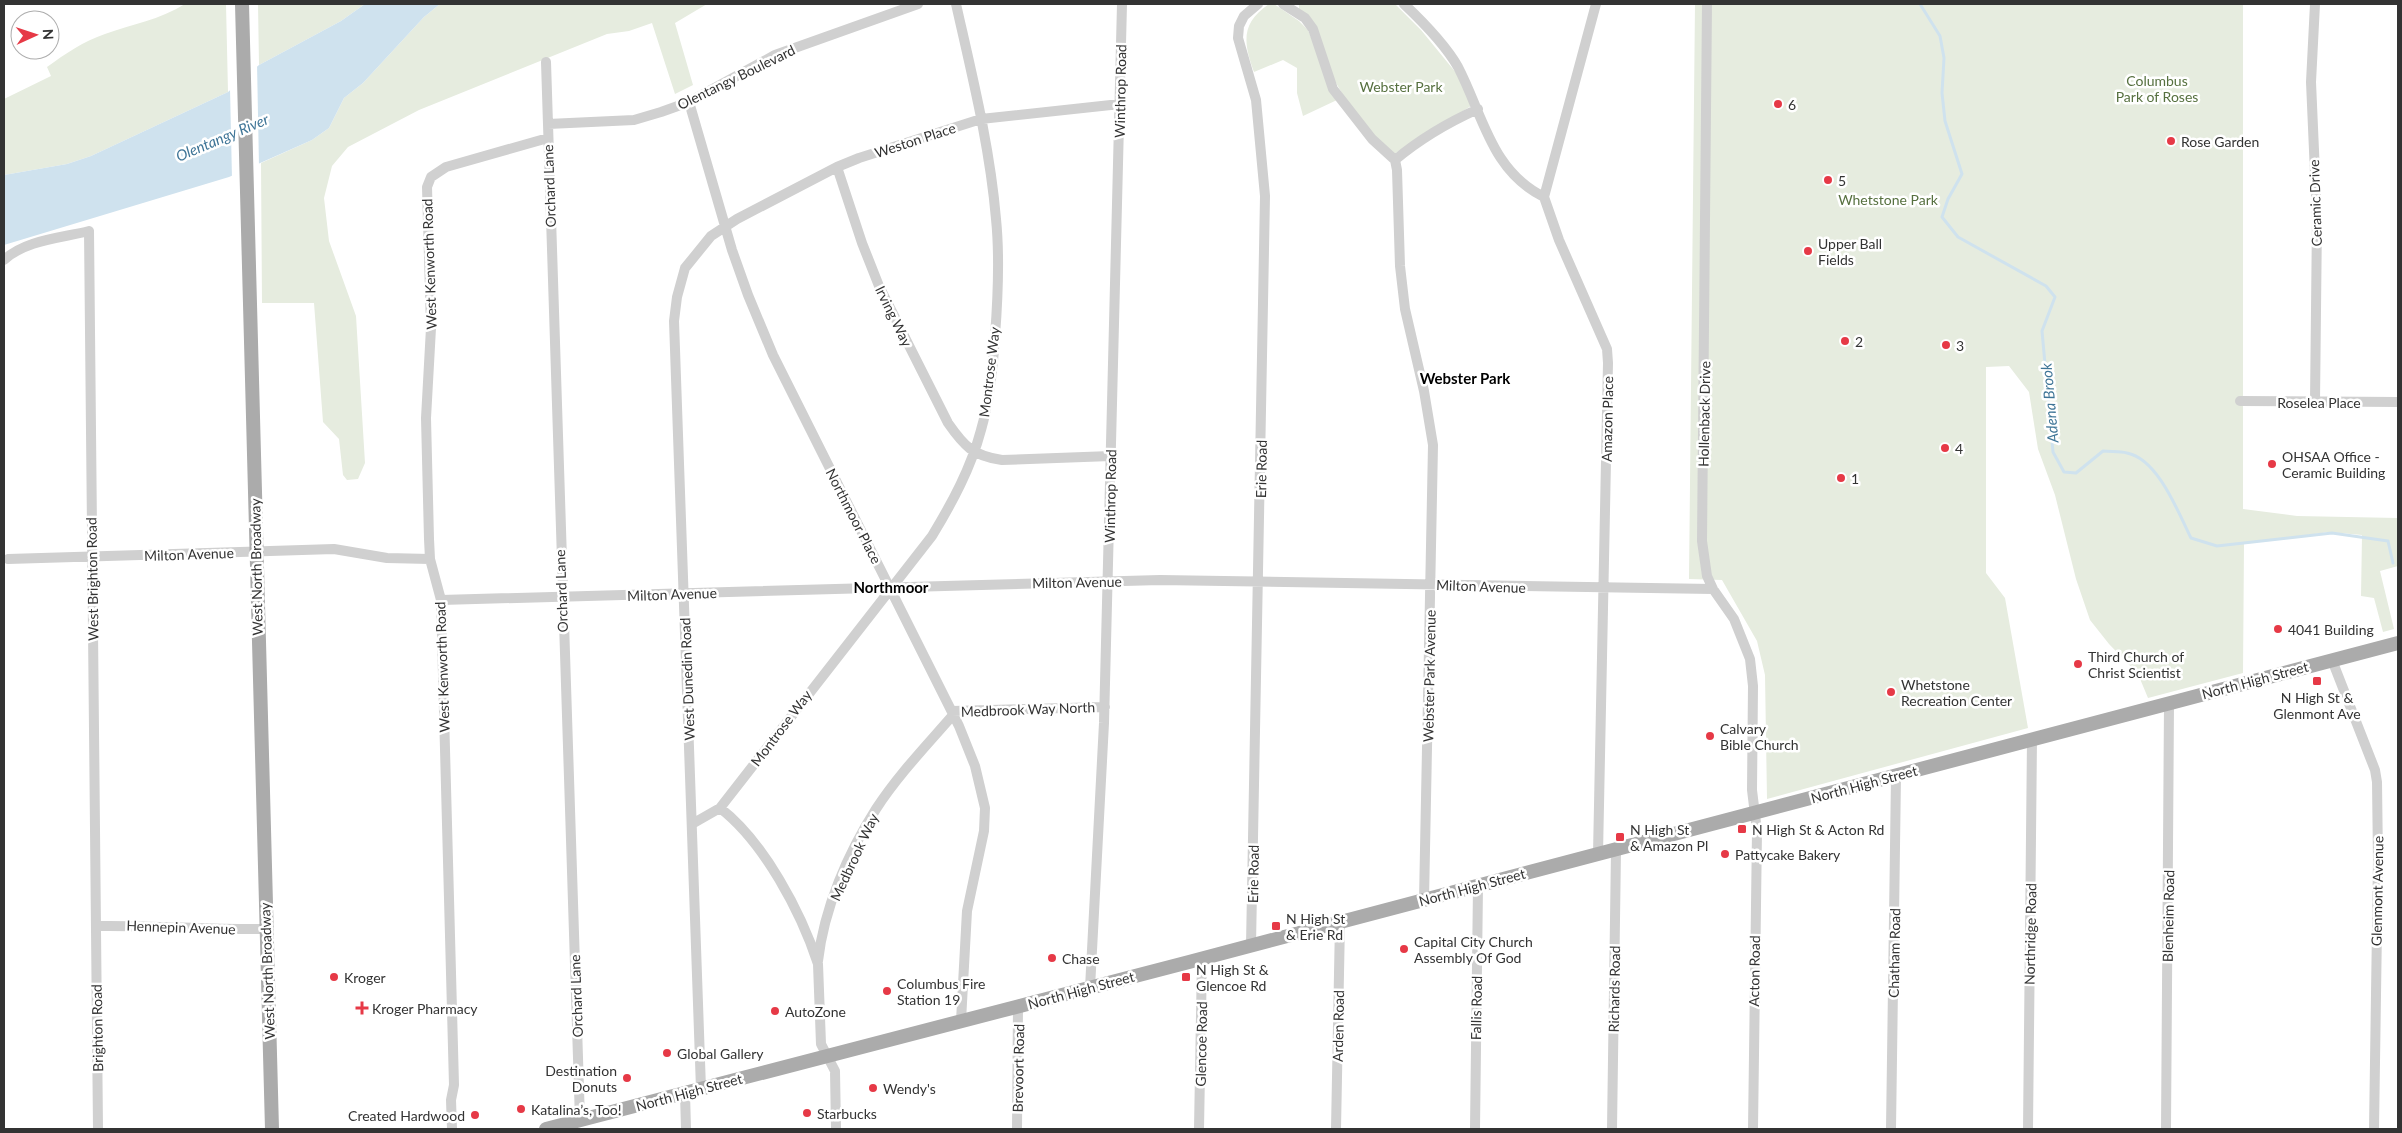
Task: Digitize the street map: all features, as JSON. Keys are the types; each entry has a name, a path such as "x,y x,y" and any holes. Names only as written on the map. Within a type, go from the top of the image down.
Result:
{"main road":[{"name":"West North Broadway","path":"242,4 255,551 272,1129"},
{"name":"North High Street","path":"546,1129 1202,959 2398,643"}],"street":[{"name":"Olentangy Boulevard","path":"548,124 634,120 689,102 775,55 918,4"},
{"name":"Montrose Way","path":"692,824 720,808 932,536 947,512 974,453 985,412 992,369 998,277 996,219 981,119 956,4"},
{"name":"Winthrop Road","path":"1090,988 1105,707 1122,4"},
{"name":"Erie Road","path":"1251,945 1260,581 1265,196 1256,100 1238,38 1239,26 1244,16 1258,4"},
{"path":"1283,4 1294,7 1313,29 1334,88 1367,134 1394,160 1421,139 1457,118 1478,109"},
{"path":"1404,4 1426,26 1457,66 1478,109 1491,144 1501,159 1532,191 1544,197 1596,4"},
{"name":"Hollenback Drive","path":"1707,4 1702,542 1707,576 1713,589 1734,619 1750,659 1753,686 1752,790 1756,813"},
{"name":"Ceramic Drive","path":"2315,402 2317,219 2311,82 2316,4"},
{"name":"Orchard Lane","path":"546,62 580,1120"},
{"name":"Northmoor Place","path":"689,102 725,227 748,295 773,355 891,587 952,713 975,766 985,808 984,831 967,911 961,1021"},
{"name":"Weston Place","path":"725,227 837,167 859,158 981,119 1120,104"},
{"name":"West Kenworth Road","path":"452,1129 451,1100 454,1085 454,1064 441,600 430,558 426,412 431,328 427,192 431,177 446,167 548,138"},
{"name":"Webster Park Avenue","path":"1394,160 1399,194 1398,227 1405,310 1424,391 1433,445 1432,584 1424,900"},
{"name":"Irving Way","path":"837,167 862,243 896,324 948,423 960,440 974,453"},
{"name":"Amazon Place","path":"1544,197 1560,240 1607,349 1598,854"},
{"name":"West Dunedin Road","path":"701,1089 674,321 677,297 686,268 711,236 725,227"},
{"name":"West Brighton Road","path":"4,260 13,251 27,246 89,231 96,926"},
{"name":"Roselea Place","path":"2240,401 2398,402"},
{"path":"974,453 986,458 1002,460 1111,456"},
{"name":"Milton Avenue","path":"8,559 334,549 387,558 430,558"},
{"name":"Milton Avenue","path":"441,600 1108,581 1260,581 1713,589"},
{"name":"Glenmont Avenue","path":"2332,660 2375,770 2377,782 2378,861 2374,1129"},
{"name":"Blenheim Road","path":"2166,1129 2169,704"},
{"name":"Medbrook Way North","path":"952,713 1105,707"},
{"name":"Medbrook Way","path":"818,964 822,936 839,884 864,832 877,808 952,713"},
{"name":"Northridge Road","path":"2028,1129 2032,739"},
{"name":"Chatham Road","path":"1892,1129 1896,776"},
{"path":"720,808 747,834 776,877 797,914 818,964 821,1044 835,1071 836,1129"},
{"name":"Acton Road","path":"1753,1129 1756,813"},
{"name":"Richards Road","path":"1612,1129 1616,850"},
{"name":"Fallis Road","path":"1474,1129 1478,886"},
{"name":"Arden Road","path":"1336,1129 1340,922"},
{"name":"Hennepin Avenue","path":"96,926 212,930 266,928"},
{"name":"Brighton Road","path":"96,926 98,1129"},
{"name":"Glencoe Road","path":"1199,1129 1202,959"},
{"name":"Brevoort Road","path":"1017,1129 1018,1006"},
{"path":"685,1093 686,1129"}],"green space":[{"path":"185,4 226,4 228,92 91,156 67,164 4,175 4,99 51,76 47,67 82,44 105,34 156,18"},
{"path":"258,4 365,4 341,21 259,65"},
{"path":"440,4 707,4 675,23 693,85 675,94 652,23 629,31 607,34 419,110 348,147 332,166 324,198 329,241 356,316 365,463 358,479 347,480 343,475 339,439 323,422 314,303 262,303 261,163 312,140 329,128 344,98 363,83 424,17"},
{"path":"1269,4 1274,4 1299,21 1308,30 1337,100 1303,116 1297,93 1297,68 1283,60 1254,72 1248,51 1247,34 1253,18"},
{"name":"Webster Park","path":"1299,4 1395,4 1421,30 1457,74 1471,106 1394,154 1378,141 1351,107 1328,68 1299,10"},
{"name":"Whetstone Park","path":"1695,4 2243,4 2243,509 2297,516 2398,518 2398,566 2380,571 2394,629 2383,632 2374,598 2361,596 2362,535 2329,532 2244,544 2243,673 2148,698 2138,674 2109,644 2090,620 2076,579 2055,495 2038,449 2029,392 2009,366 1986,367 1986,573 2005,598 2028,728 1767,799 1765,675 1757,641 1722,580 1689,579"}],"water":[{"name":"Olentangy River","path":"365,4 440,4 424,17 363,83 344,98 329,128 312,140 229,177 4,245 4,175 67,164 91,156 228,92 259,65 341,21"}],"pier":[{"path":"257,63 259,167 232,179 230,88"}],"waterway":[{"name":"Adena Brook","path":"1920,4 1940,36 1944,58 1942,93 1945,121 1962,174 1948,199 1942,217 1958,237 2046,286 2055,297 2042,331 2053,452 2064,472 2076,473 2103,451 2127,453 2138,457 2157,476 2166,488 2191,538 2217,546 2332,533 2388,541 2393,563"}],"place":[{"name":"6","path":"1778,104"},
{"name":"Rose Garden","path":"2171,141"},
{"name":"5","path":"1828,180"},
{"name":"Upper Ball Fields","path":"1808,251"},
{"name":"2","path":"1845,341"},
{"name":"3","path":"1946,345"},
{"name":"4","path":"1945,448"},
{"name":"OHSAA Office - Ceramic Building","path":"2272,464"},
{"name":"1","path":"1841,478"},
{"name":"4041 Building","path":"2278,629"},
{"name":"Third Church of Christ Scientist","path":"2078,664"},
{"name":"N High St & Glenmont Ave","path":"2317,681"},
{"name":"Whetstone Recreation Center","path":"1891,692"},
{"name":"Calvary Bible Church","path":"1710,736"},
{"name":"N High St & Acton Rd","path":"1742,829"},
{"name":"N High St & Amazon Pl","path":"1620,837"},
{"name":"Pattycake Bakery","path":"1725,854"},
{"name":"N High St & Erie Rd","path":"1276,926"},
{"name":"Capital City Church Assembly Of God","path":"1404,949"},
{"name":"Chase","path":"1052,958"},
{"name":"Kroger","path":"334,977"},
{"name":"N High St & Glencoe Rd","path":"1186,977"},
{"name":"Columbus Fire Station 19","path":"887,991"},
{"name":"Kroger Pharmacy","path":"362,1008"},
{"name":"AutoZone","path":"775,1011"},
{"name":"Global Gallery","path":"667,1053"},
{"name":"Destination Donuts","path":"627,1078"},
{"name":"Wendy's","path":"873,1088"},
{"name":"Katalina’s, Too!","path":"521,1109"},
{"name":"Starbucks","path":"807,1113"},
{"name":"Created Hardwood","path":"475,1115"}],"district":[{"name":"Webster Park","path":"1465,378"},
{"name":"Northmoor","path":"891,587"}],"park label":[{"name":"Columbus Park of Roses","path":"2157,88"}]}
